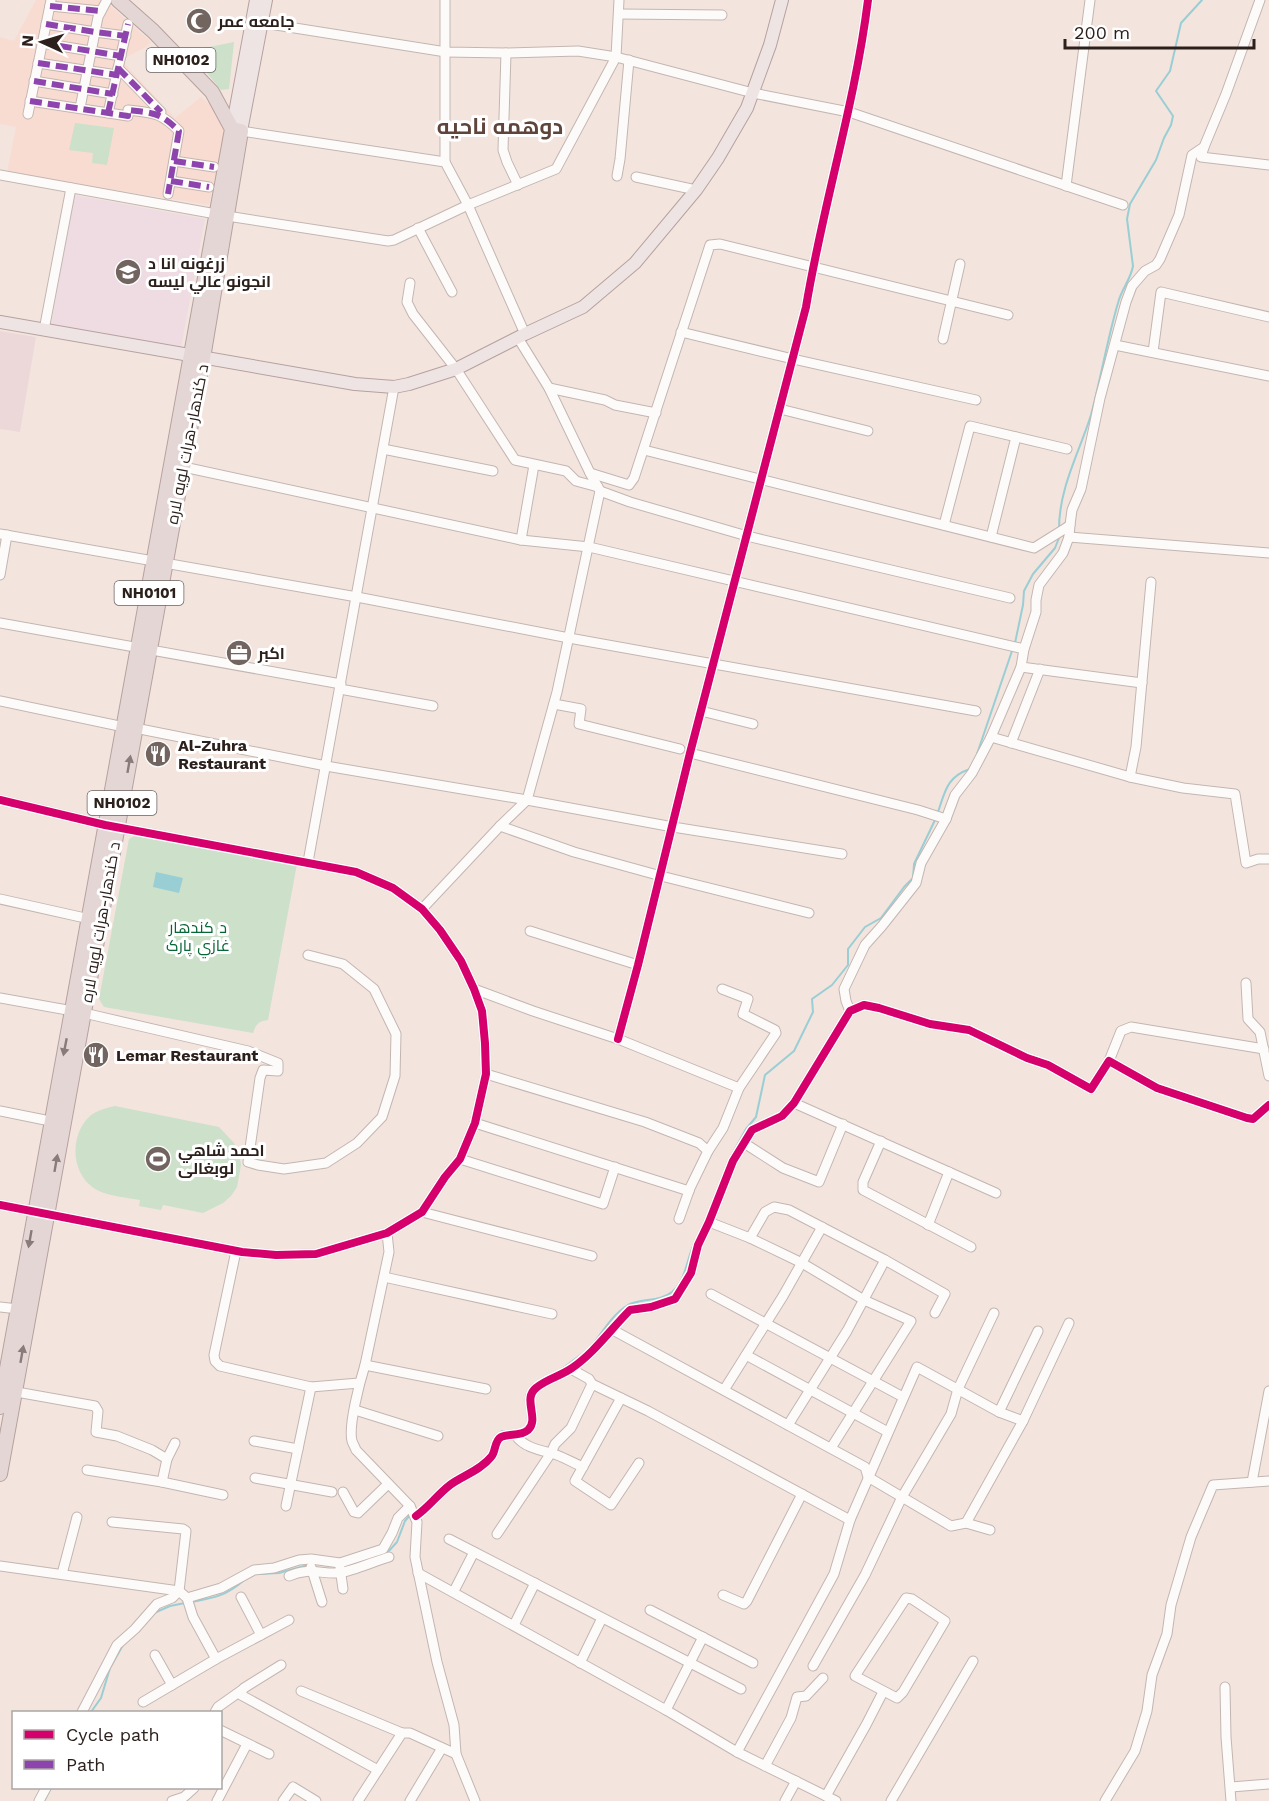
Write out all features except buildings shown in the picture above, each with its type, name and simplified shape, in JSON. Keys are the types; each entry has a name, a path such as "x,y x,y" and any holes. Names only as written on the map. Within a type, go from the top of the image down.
{"highway":[{"name":"NH0102","path":"118,0 153,31 212,92 237,130"},
{"name":"د کندهار-هرات لويه لاره","path":"0,1407 6,1390 41,1213 237,130"},
{"name":"د کندهار-هرات لويه لاره","path":"0,1474 6,1390 18,1310 41,1213"}],"main road":[{"path":"256,0 257,21"},
{"path":"237,130 257,21 266,0"},
{"path":"0,322 355,384 394,387 456,369 583,307 635,264 696,190 747,108 770,45 782,0"}],"street":[{"path":"80,108 98,17 107,0"},
{"path":"422,909 527,800 554,704 589,547 599,489 522,336 468,205 445,162 445,0"},
{"path":"0,175 222,215 388,241 394,240 468,205 556,170 616,57 618,0"},
{"path":"618,1039 806,307 813,266 849,112 868,0"},
{"path":"1066,186 1090,0"},
{"path":"1260,0 1201,157 1269,165"},
{"path":"28,114 50,3 101,11"},
{"path":"619,14 722,15"},
{"path":"257,21 446,52 578,51 616,57 753,93 849,112 1123,205"},
{"path":"46,24 126,36"},
{"path":"108,113 128,24"},
{"path":"42,43 121,56"},
{"path":"506,53 503,150 518,185"},
{"path":"617,176 629,60"},
{"path":"38,63 87,71 118,71 161,112"},
{"path":"34,81 112,94"},
{"path":"30,101 128,116 128,110 157,113 164,117 179,131 168,194"},
{"path":"237,130 445,162"},
{"path":"850,1011 844,989 865,945 916,883 921,863 940,817 972,773 991,737 1021,667 1024,649 1036,612 1040,585 1063,553 1071,510 1081,489 1100,398 1126,302 1132,286 1160,259 1179,215 1192,155 1204,147"},
{"path":"174,161 214,167"},
{"path":"636,177 696,190"},
{"path":"171,181 209,188"},
{"path":"44,330 71,188"},
{"path":"418,228 452,292"},
{"path":"590,473 628,485 634,478 710,245 720,244 1008,315"},
{"path":"943,339 960,264"},
{"path":"410,283 407,302 413,314 456,369 511,456 520,462 566,471 576,481 641,505 747,536 1010,598"},
{"path":"1153,352 1161,292 1269,317"},
{"path":"681,332 976,400"},
{"path":"1115,345 1269,376"},
{"path":"308,862 394,387"},
{"path":"549,388 656,413"},
{"path":"780,410 868,431"},
{"path":"944,525 970,426 1067,449"},
{"path":"991,537 1016,437"},
{"path":"383,449 493,471"},
{"path":"644,450 1034,548 1068,530 1269,553"},
{"path":"177,465 521,540 589,547 1024,649"},
{"path":"521,540 534,465"},
{"path":"0,575 3,535 357,597 713,665 976,711"},
{"path":"1130,777 1136,747 1151,582"},
{"path":"0,623 144,648 433,706"},
{"path":"1021,667 1142,683"},
{"path":"1011,743 1040,669"},
{"path":"0,701 326,766 842,854"},
{"path":"554,704 581,709 579,724 680,749"},
{"path":"701,711 753,724"},
{"path":"991,737 1130,777 1183,788 1235,794 1246,863 1258,859 1269,859"},
{"path":"690,753 940,817"},
{"path":"0,800 111,826 356,872 393,888 422,909 440,930 461,961 482,1011 486,1074 475,1123 460,1159 422,1212 387,1233 316,1254 276,1255 236,1251 0,1205"},
{"path":"500,826 574,852 809,913"},
{"path":"0,899 94,920"},
{"path":"530,931 638,965"},
{"path":"0,998 78,1012 248,1051 278,1063 278,1071 263,1070 260,1078 248,1161 285,1169 326,1163 357,1143 382,1117 395,1076 396,1034 374,989 343,964 308,956"},
{"path":"1246,983 1248,1019 1260,1032 1269,1076"},
{"path":"474,989 618,1039 739,1088"},
{"path":"679,1219 689,1191 708,1151 723,1128 739,1088 776,1033 775,1030 743,1014 748,999 722,989"},
{"path":"189,1602 254,1570 274,1568 299,1560 311,1559 340,1568 383,1549 398,1518 425,1510 449,1486 481,1466 492,1456 497,1442 502,1437 516,1436 528,1430 532,1422 530,1398 535,1388 572,1369 630,1310 651,1307 675,1299 692,1273 698,1245 733,1161 752,1130 782,1116 794,1102 850,1011 864,1005 930,1024 969,1030 1026,1058 1048,1065 1091,1089 1108,1061 1121,1031 1131,1027 1264,1049"},
{"path":"1108,1061 1158,1088 1247,1118 1253,1119 1269,1105"},
{"path":"486,1074 645,1122 699,1143 708,1151"},
{"path":"794,1102 996,1193"},
{"path":"0,1111 57,1123"},
{"path":"475,1123 689,1191"},
{"path":"744,1143 783,1168 819,1182 843,1124"},
{"path":"881,1141 863,1182 863,1190 971,1247"},
{"path":"460,1159 603,1204 615,1167"},
{"path":"928,1225 949,1172"},
{"path":"750,1238 765,1212 774,1207 789,1210 945,1293 935,1313"},
{"path":"422,1212 592,1256"},
{"path":"709,1222 750,1238 802,1263 864,1300 911,1322 831,1448"},
{"path":"724,1390 822,1227"},
{"path":"387,1233 389,1252 351,1428 352,1440 357,1450 413,1512 417,1522 415,1557 418,1573 437,1662 454,1725 456,1754 475,1801"},
{"path":"236,1251 214,1355 215,1361 220,1366 311,1387 360,1383"},
{"path":"788,1425 847,1331 885,1260"},
{"path":"384,1277 552,1314"},
{"path":"711,1294 903,1397"},
{"path":"0,1307 18,1310"},
{"path":"813,1666 865,1575 902,1497 951,1414 958,1389 994,1313"},
{"path":"966,1523 1023,1421 1069,1323"},
{"path":"611,1329 865,1467 868,1477 951,1526 966,1523 990,1530"},
{"path":"999,1412 1038,1331"},
{"path":"746,1355 888,1432"},
{"path":"365,1365 486,1389"},
{"path":"737,1752 834,1574 850,1520 917,1367 999,1412 1023,1421"},
{"path":"572,1369 589,1379 592,1384 850,1520"},
{"path":"497,1534 555,1444 571,1428 592,1384"},
{"path":"286,1506 311,1387"},
{"path":"6,1390 95,1406 98,1411 96,1432 117,1436 152,1450 167,1459"},
{"path":"1252,1482 1269,1391"},
{"path":"621,1398 575,1480 576,1483 611,1505 639,1463"},
{"path":"355,1410 438,1436"},
{"path":"516,1436 538,1450 584,1467"},
{"path":"254,1441 298,1449"},
{"path":"162,1482 167,1459 175,1443"},
{"path":"87,1470 223,1495"},
{"path":"255,1478 332,1492"},
{"path":"1105,1801 1135,1751 1147,1711 1152,1675 1167,1634 1171,1605 1191,1537 1213,1485 1269,1481"},
{"path":"343,1492 354,1512 358,1513 388,1484"},
{"path":"723,1595 744,1604 747,1601 802,1494"},
{"path":"62,1574 77,1517"},
{"path":"83,1711 117,1644 135,1629 157,1604 172,1598 179,1591 186,1531 112,1522"},
{"path":"449,1539 741,1689"},
{"path":"454,1591 474,1552"},
{"path":"289,1576 300,1571 340,1568 389,1557"},
{"path":"311,1559 322,1602"},
{"path":"0,1566 179,1591 189,1602 194,1617 216,1659"},
{"path":"340,1568 343,1589"},
{"path":"418,1573 454,1591 737,1752 836,1801"},
{"path":"514,1625 536,1583"},
{"path":"241,1598 261,1635"},
{"path":"906,1598 912,1599 945,1621 903,1692 897,1698 883,1692 855,1676 900,1606 906,1598"},
{"path":"650,1610 753,1663"},
{"path":"580,1663 602,1618"},
{"path":"143,1702 289,1620"},
{"path":"666,1710 703,1637"},
{"path":"155,1654 172,1685"},
{"path":"891,1801 973,1661"},
{"path":"216,1711 218,1707 242,1690 281,1665"},
{"path":"765,1766 791,1718 797,1697 806,1696 823,1678"},
{"path":"1225,1687 1226,1737 1232,1801"},
{"path":"242,1690 241,1695 378,1770"},
{"path":"301,1691 402,1733 410,1733 456,1754"},
{"path":"826,1796 883,1692"},
{"path":"222,1731 268,1754"},
{"path":"358,1801 402,1733"},
{"path":"217,1801 247,1744"},
{"path":"410,1801 442,1748"},
{"path":"785,1801 796,1781"},
{"path":"1230,1787 1269,1784"},
{"path":"283,1801 293,1787 315,1801"},
{"path":"172,1801 184,1797 193,1789"}],"shaded area":[{"path":"36,0 104,0 151,42 121,60 175,118 201,97 210,105 223,125 223,138 209,205 7,173 16,127 0,124 0,37 14,41"},
{"name":"زرغونه انا د انجونو عالي لیسه","path":"74,195 205,219 181,347 51,325"},
{"path":"0,331 36,337 20,432 0,429"}],"green space":[{"path":"234,42 229,89 221,90 189,51"},
{"path":"75,123 114,128 107,165 92,163 93,153 69,150"},
{"name":"د کندهار غازي پارک","path":"136,835 297,864 268,1020 258,1024 253,1033 104,1007 99,999 129,839"},
{"name":"احمد شاهي لوبغالی","path":"115,1106 219,1127 234,1143 239,1153 241,1165 237,1187 231,1196 223,1203 203,1213 163,1205 161,1210 139,1206 140,1200 108,1194 90,1185 78,1167 76,1145 78,1134 90,1116"}],"water":[{"path":"156,872 183,878 179,893 153,887"}],"waterway":[{"path":"1059,529 1062,499 1091,415 1119,298 1133,266 1127,219 1130,204 1156,160 1173,116 1156,91 1170,71 1181,23 1202,0"},
{"path":"1015,643 1024,591 1033,574 1055,548 1059,538"},
{"path":"977,754 1013,648"},
{"path":"937,815 951,781 970,769"},
{"path":"729,1160 746,1129 756,1117 765,1075 794,1051 813,1012 812,999 832,985 848,965 848,949 865,927 881,918 913,878 914,864 935,820"},
{"path":"594,1343 613,1317 623,1308 672,1292 681,1281 695,1242"},
{"path":"559,1371 586,1351"},
{"path":"526,1404 527,1394 533,1385"},
{"path":"496,1436 502,1431 509,1431"},
{"path":"468,1469 479,1463"},
{"path":"387,1553 397,1542 405,1521 410,1515"},
{"path":"355,1563 379,1556"},
{"path":"258,1574 279,1573 308,1565"},
{"path":"191,1602 219,1596 243,1581"},
{"path":"154,1613 185,1603"},
{"path":"92,1711 101,1698 110,1668 123,1645"},
{"path":"44,1801 50,1789"}],"marked path":[{"path":"50,6 101,11"},
{"path":"46,24 126,36"},
{"path":"108,113 128,24"},
{"path":"42,43 121,56"},
{"path":"38,63 117,75"},
{"path":"118,68 161,112"},
{"path":"34,81 113,94"},
{"path":"30,101 128,116 128,110 144,112 156,114 167,120 179,131 168,194"},
{"path":"174,161 214,167"},
{"path":"171,181 209,187"}],"cycle path":[{"path":"618,1039 806,307 855,77 868,0"},
{"path":"0,800 105,825 356,872 393,888 422,909 440,930 461,961 482,1011 486,1074 475,1123 460,1159 422,1212 387,1233 316,1254 276,1255 242,1252 0,1205"},
{"path":"416,1516 450,1485 487,1462 493,1455 497,1441 501,1437 528,1430 532,1420 530,1403 532,1393 536,1388 580,1362 630,1310 651,1307 675,1299 691,1273 698,1245 733,1161 752,1130 782,1116 794,1103 850,1011 864,1005 930,1024 969,1030 1027,1058 1048,1065 1091,1089 1109,1061 1157,1088 1247,1118 1253,1119 1269,1105"}],"place":[{"name":"جامعه عمر","path":"199,21"},
{"name":"زرغونه انا د انجونو عالي لیسه","path":"128,272"},
{"name":"اکبر","path":"239,653"},
{"name":"Al-Zuhra Restaurant","path":"158,754"},
{"name":"Lemar Restaurant","path":"96,1055"},
{"name":"احمد شاهي لوبغالی","path":"158,1159"}],"district":[{"name":"دوهمه ناحیه","path":"500,126"}]}
